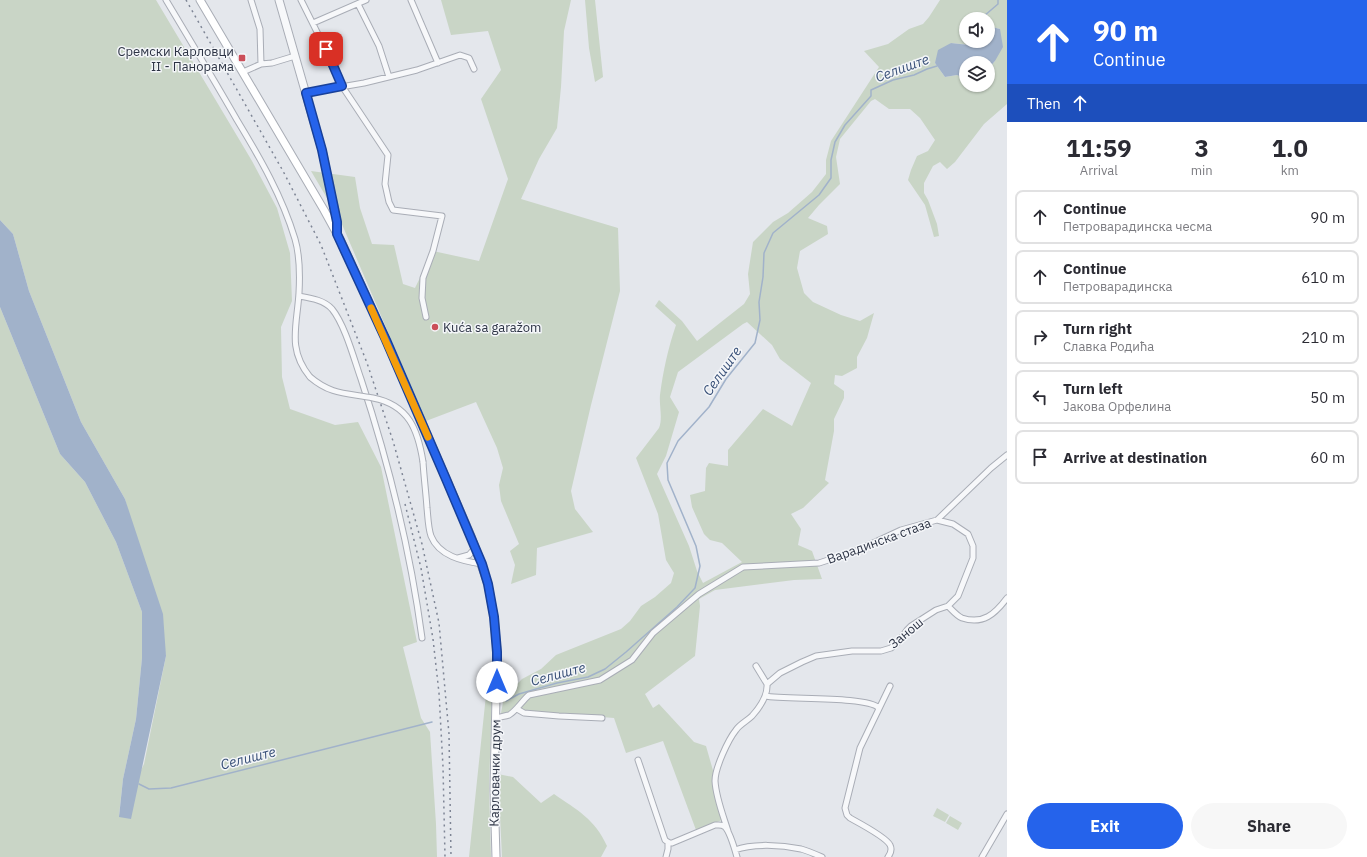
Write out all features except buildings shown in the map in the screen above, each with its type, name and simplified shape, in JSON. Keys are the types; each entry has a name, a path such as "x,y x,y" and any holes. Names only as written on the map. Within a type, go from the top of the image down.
{"main road":[{"name":"Карловачки друм","path":"200,0 337,234 386,340 482,564 488,584 494,617 497,656 494,789 496,857"}],"street":[{"path":"166,0 273,182 290,222 296,243 300,275 294,339 300,363 310,377 332,391 373,398 385,402 405,414 412,423 417,434 423,462 431,535 440,549 456,558 482,564"},
{"path":"251,0 260,29 261,64"},
{"path":"279,0 322,150 337,222 337,234"},
{"path":"301,0 332,62 342,86 388,155 385,184 388,202 393,210 442,216 433,251 422,282 422,298 426,317"},
{"path":"312,23 366,0"},
{"path":"411,0 438,63"},
{"path":"358,4 379,46 389,77"},
{"path":"306,93 389,77 417,70 460,55 469,58 474,69"},
{"path":"243,72 261,64 272,63 295,56"},
{"path":"299,296 322,301 332,308 351,350 394,489 422,638"},
{"path":"937,520 991,468 1007,455"},
{"name":"Варадинска стаза","path":"496,718 510,714 529,695 600,680 632,660 653,633 699,594 743,567 819,563 856,551 902,530 937,520"},
{"name":"Занош","path":"767,684 780,673 816,656 852,651 881,651 891,648 899,641 911,626 936,610 948,606 958,596 973,558 974,551 968,534 953,524 937,520"},
{"path":"456,558 469,555 475,548"},
{"path":"948,606 961,617 979,621 993,614 1007,598"},
{"path":"737,857 720,803 716,783 718,770 726,746 740,725 754,714 768,689 767,684 756,666"},
{"path":"888,857 891,850 888,842 850,818 845,808 860,748 890,686"},
{"path":"765,696 872,703 879,708"},
{"path":"517,708 524,713 602,718"},
{"path":"638,760 664,838 668,842 666,857"},
{"path":"982,857 1006,815"},
{"path":"668,842 675,842 715,825 721,825 728,831"},
{"path":"735,850 748,847 776,846 802,849 822,857"}],"green space":[{"path":"0,0 156,0 252,161 277,208 290,253 292,301 281,327 282,377 290,409 335,425 358,422 381,467 417,642 403,647 421,718 430,732 437,857 0,857 0,307 60,454 85,482 116,542 142,612 142,658 136,719 123,779 119,816 144,764 166,656 125,499 81,422 29,291 13,234 0,220"},
{"path":"441,0 571,0 564,31 557,128 539,159 521,199 618,228 620,291 571,491 575,509 593,532 537,548 536,575 511,584 515,565 510,551 519,544 501,501 499,485 503,468 497,448 476,402 426,421 341,222 311,171 355,177 360,208 372,244 394,245 403,284 415,288 433,251 479,261 508,179 481,99 501,70 488,31 451,35"},
{"path":"585,0 595,0 603,77 595,82 589,48"},
{"path":"940,0 1007,0 1007,104 984,124 955,162 947,169 940,162 933,166 924,183 924,193 937,224 939,236 934,237 925,205 908,180 917,156 928,151 935,140 920,118 910,109 889,109 875,99 871,101 840,139 836,157 840,184 808,218 827,226 828,234 800,251 797,268 804,293 813,302 841,315 860,321 874,313 867,338 857,357 857,368 842,376 835,375 834,384 844,391 844,398 834,419 834,431 825,480 829,483 803,508 791,514 801,529 798,545 812,551 822,579 794,580 715,590 699,599 700,606 695,656 645,694 653,708 659,704 694,742 706,746 714,774 722,820 696,830 663,741 626,753 614,718 539,712 501,713 504,697 522,679 541,669 556,655 621,629 630,621 641,606 655,597 671,583 674,573 666,560 658,514 636,458 659,428 661,420 660,395 668,351 676,325 655,306 659,300 682,321 697,341 744,304 750,294 748,274 753,242 773,222 788,213 812,192 826,174 826,160 831,141 879,67 864,51 888,44 909,29 923,24","holes":["959,12 995,12 995,28 1000,29 995,61 995,92 959,92 959,76 945,77 935,63 951,43 959,44","747,322 772,345 780,359 811,383 792,426 763,409 728,450 728,466 709,463 706,468 705,491 690,495 692,507 704,534 710,540 722,543 742,562 703,583 697,571 689,546 657,474 666,456 679,412 670,397 678,372 743,324"]},
{"path":"492,693 489,789 491,857 469,857 486,695"},
{"path":"498,774 513,777 541,803 554,794 578,810 597,829 607,846 601,857 502,857"},
{"path":"937,808 949,815 945,822 933,816"},
{"path":"950,816 962,823 958,830 946,823"}],"water":[{"path":"995,28 1000,29 1003,47 995,61 995,56 959,56 959,76 945,77 935,63 938,50 951,43 959,44 959,48 995,48"},
{"path":"0,220 13,234 29,291 81,422 125,499 163,614 166,656 131,819 119,817 123,779 136,719 142,658 142,612 116,542 85,482 60,454 0,307"}],"waterway":[{"name":"Селиште","path":"989,12 998,4 998,0"},
{"name":"Селиште","path":"506,701 519,694 557,683 588,677 605,669 677,607 695,588 700,566 696,546 668,480 667,463 678,441 709,407 726,379 755,343 760,320 759,302 763,277 764,253 773,233 819,195 831,178 831,160 835,142 845,125 871,96 871,90 893,80 914,75 937,66"},
{"name":"Селиште","path":"139,784 149,789 171,788 432,722"}],"railway":[{"path":"186,0 283,171 321,245 367,363 393,441 422,544 439,623 449,734 451,857"},
{"path":"405,504 421,568 433,639 439,693 443,767 445,857"}],"slow traffic":[{"path":"371,308 428,437"}],"place":[{"name":"Сремски Карловци II - Панорама","path":"242,58"},
{"name":"Kuća sa garažom","path":"435,327"}],"route":[{"path":"326,49 342,86 306,93 322,150 337,222 337,234 386,340 482,564 488,584 494,617 497,652 497,682"}]}
